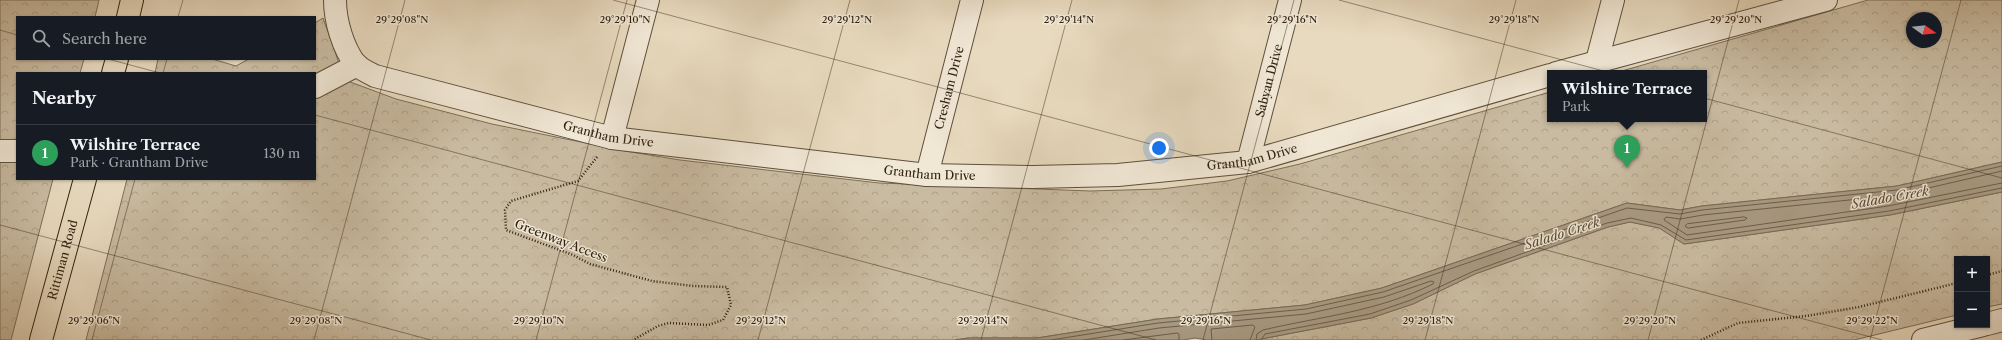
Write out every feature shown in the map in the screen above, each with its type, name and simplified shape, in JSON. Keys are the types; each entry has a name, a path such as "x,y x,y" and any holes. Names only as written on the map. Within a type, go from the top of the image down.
{"main road":[{"path":"128,16 132,0"},
{"path":"113,72 117,60"},
{"name":"Rittiman Road","path":"41,340 85,180"}],"street":[{"path":"316,86 357,65 347,48 339,28 335,0"},
{"path":"612,138 648,0"},
{"name":"Cresham Drive","path":"927,175 972,0"},
{"name":"Sabyan Drive","path":"1248,162 1290,0"},
{"path":"1597,61 1613,0"},
{"path":"1566,70 1692,38 1826,0"},
{"name":"Grantham Drive","path":"357,65 375,76 612,138 927,175 1033,177 1118,175 1248,162 1547,76"},
{"path":"0,150 16,151"},
{"path":"1990,323 2002,320"},
{"path":"1923,340 1971,328"}],"path":[{"name":"Greenway Access","path":"612,138 578,181 511,201 505,210 506,230 573,255 590,264 652,281 693,286 727,287 731,305 723,320 708,325 669,323 658,326 633,340"},
{"path":"1990,274 2002,271"},
{"path":"1701,340 1738,323 1806,316 1859,307 1954,284"}],"green space":[{"path":"0,0 99,0 95,16 16,16 16,60 84,60 80,72 16,72 16,180 53,180 11,340 0,340"},
{"path":"1868,0 2002,0 2002,162 1897,186 1702,206 1680,210 1627,203 1382,288 1305,305 1158,319 1037,338 968,338 955,340 86,340 127,180 316,180 316,72 155,72 158,60 215,60 236,66 247,60 316,60 316,22 323,18 345,80 396,99 492,124 625,151 680,160 879,183 1090,191 1161,189 1227,181 1300,164 1547,93 1547,122 1707,122 1707,70 1625,70"},
{"path":"2002,192 2002,304 1990,306 1990,256 1954,256 1954,316 1854,340 1256,340 1371,318 1413,304 1475,274 1608,227 1630,222 1660,228 1684,244 1890,215"}],"water":[{"name":"Salado Creek","path":"2002,162 2002,192 1890,215 1684,244 1659,228 1630,222 1608,227 1475,274 1413,304 1371,318 1256,340 1207,340 1195,338 1183,340 955,340 968,338 1037,338 1158,319 1305,305 1382,288 1627,203 1680,210 1702,206 1897,186"}],"place":[{"name":"Wilshire Terrace","path":"1627,168"}]}
